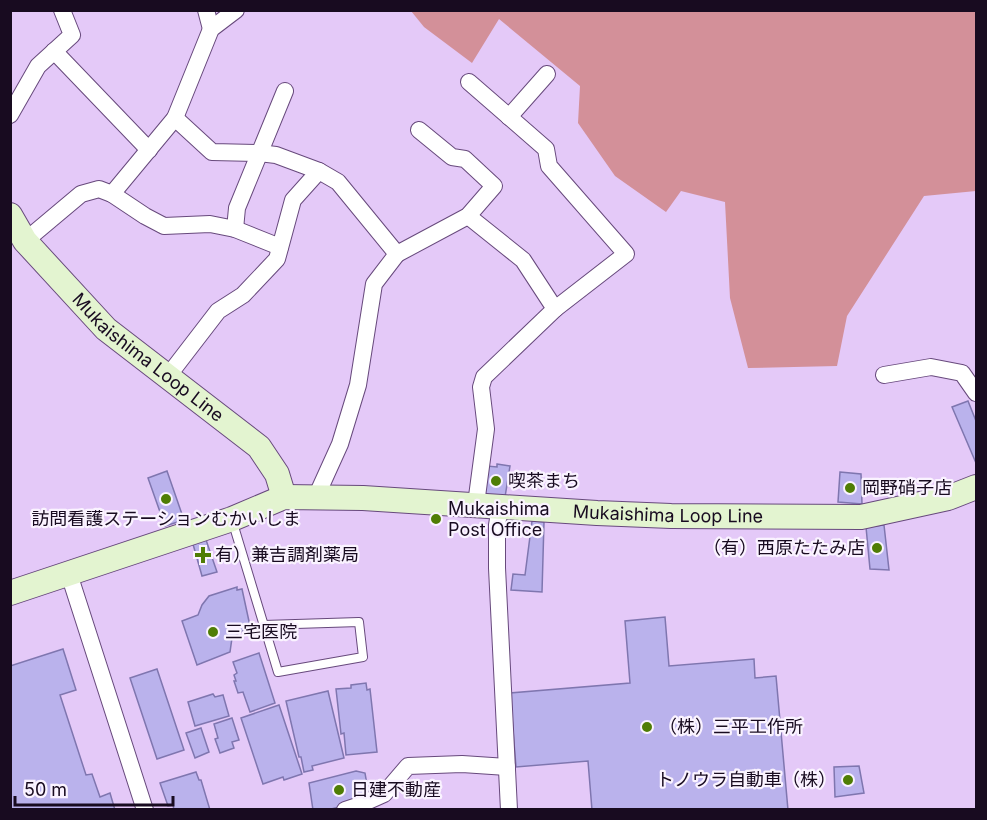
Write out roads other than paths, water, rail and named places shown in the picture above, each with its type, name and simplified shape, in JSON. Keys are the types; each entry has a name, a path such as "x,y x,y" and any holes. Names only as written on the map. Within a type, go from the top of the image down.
{"main road":[{"name":"Mukaishima Loop Line","path":"10,215 25,241 106,329 259,447 277,474 284,497"},
{"name":"Mukaishima Loop Line","path":"10,593 232,519 284,497 363,498 671,516 861,517 948,498 976,488"}],"street":[{"path":"10,115 38,66 72,35 62,10"},
{"path":"206,10 211,29"},
{"path":"112,194 175,118 211,29 236,10"},
{"path":"54,51 149,150"},
{"path":"509,117 547,74"},
{"path":"469,82 546,149 549,166 626,254 555,309 484,377 481,387 486,429 488,506 497,525 509,810"},
{"path":"235,229 237,208 285,91"},
{"path":"175,118 212,152 276,155 319,171 338,182 397,254"},
{"path":"316,497 340,444 358,386 374,284 397,254 468,216 494,186 465,159 452,157 419,130"},
{"path":"168,376 218,311 243,295 277,260 293,200 319,171"},
{"path":"25,241 81,194 99,189 112,194 164,226 210,224 235,229 280,248"},
{"path":"468,216 523,260 555,309"},
{"path":"884,375 931,367 962,373 976,393"},
{"path":"69,574 145,810"},
{"path":"345,810 384,794 408,766 462,764 507,767"}],"lane":[{"path":"232,519 278,672 363,657 359,622 264,625"}],"place":[{"name":"喫茶まち","path":"496,481"},
{"name":"岡野硝子店","path":"850,488"},
{"name":"訪問看護ステーションむかいしま","path":"166,499"},
{"name":"Mukaishima Post Office","path":"436,519"},
{"name":"（有）西原たたみ店","path":"877,548"},
{"name":"有）兼吉調剤薬局","path":"203,555"},
{"name":"三宅医院","path":"213,632"},
{"name":"（株）三平工作所","path":"647,727"},
{"name":"トノウラ自動車（株）","path":"848,780"},
{"name":"日建不動産","path":"339,790"}]}
